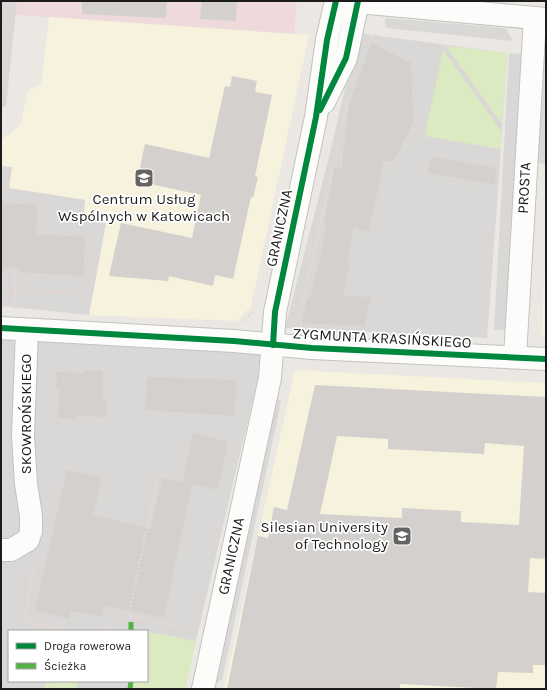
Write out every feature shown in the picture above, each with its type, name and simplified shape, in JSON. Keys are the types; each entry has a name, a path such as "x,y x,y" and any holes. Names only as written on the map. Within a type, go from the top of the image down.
{"street":[{"name":"GRANICZNA","path":"203,689 270,378 275,312 316,117 327,40 336,1"},
{"name":"GRANICZNA","path":"316,117 346,58 354,1"},
{"path":"354,1 540,19"},
{"name":"PROSTA","path":"515,358 540,19"},
{"name":"ZYGMUNTA KRASIŃSKIEGO","path":"1,328 234,341 312,348 546,359"},
{"name":"SKOWROŃSKIEGO","path":"1,550 11,550 28,540 31,531 23,435 27,330"}],"path":[{"path":"1,59 7,1"},
{"path":"367,37 377,34"},
{"path":"312,348 313,328 302,328 299,318 348,101"},
{"path":"14,311 16,268"},
{"path":"15,290 78,293"},
{"path":"158,476 129,614 132,616 202,632"},
{"path":"35,560 24,621 65,630"},
{"path":"105,630 122,617"},
{"path":"48,682 56,689"}],"shaded area":[{"path":"1,1 17,1 6,106 1,108"},
{"path":"17,1 297,1 294,35 16,15"},
{"name":"Centrum Usług Wspólnych w Katowicach","path":"49,17 309,35 251,306 237,321 89,315 106,223 83,218 85,200 8,188 12,168 1,166 1,139 10,134 21,123 28,90 41,85"},
{"path":"385,18 506,28 513,41 386,28"},
{"path":"546,27 546,164 538,163"},
{"path":"358,33 507,53 498,192 328,161"},
{"path":"509,53 521,54 506,330 494,330"},
{"path":"328,161 498,192 487,338 285,328"},
{"path":"1,166 12,167 9,188 85,200 83,218 106,223 89,315 1,306"},
{"path":"546,224 546,336 542,335"},
{"path":"1,336 264,352 196,641 183,689 1,689"},
{"name":"Silesian University of Technology","path":"295,370 546,383 546,689 224,689"},
{"path":"276,395 281,402 222,680 213,684"}],"green space":[{"path":"446,46 507,53 502,124"},
{"path":"443,50 502,132 501,149 425,136"},
{"path":"148,632 196,641 185,689 133,689 134,682 148,682"},
{"path":"46,682 77,682 77,689 44,689"}],"building":[{"path":"82,1 167,1 166,18 82,14"},
{"path":"202,1 237,2 236,21 200,19"},
{"path":"371,43 411,63 413,123 394,161 384,161 369,231 354,228 347,262 350,263 343,296 371,297 364,326 302,323 307,298 310,299 320,256 327,222 324,222 335,167 342,168 348,109"},
{"path":"232,76 257,81 255,92 272,95 255,176 258,177 253,198 251,197 233,279 215,275 213,286 169,276 168,281 109,276 121,223 192,238 201,195 137,181 145,144 209,158 225,86 230,87"},
{"path":"431,157 496,168 495,184 428,173"},
{"path":"1,203 37,205 36,234 85,237 83,276 19,272 20,268 1,267"},
{"path":"85,370 103,371 102,399 106,399 106,417 76,416 76,419 58,418 59,390 56,390 57,372 85,373"},
{"path":"147,377 236,380 235,416 145,410"},
{"name":"Silesian University of Technology","path":"315,385 546,397 546,559 530,558 528,592 546,593 546,665 533,665 533,673 498,672 496,689 400,684 400,689 227,689 258,536 268,538 274,507 287,510","holes":["337,436 388,439 388,449 484,454 485,443 524,446 519,525 461,522 461,511 402,508 402,518 320,514"]},
{"path":"193,432 228,442 218,490 183,482"},
{"path":"67,470 102,478 93,515 151,529 162,478 192,484 164,618 105,605 102,617 71,611 69,619 35,610"}],"marked path":[{"path":"131,622 131,630"},
{"path":"130,689 131,682"}],"cycle path":[{"path":"273,345 275,312 316,117 327,40 336,1"},
{"path":"320,110 346,58 358,1"},
{"path":"1,328 234,341 312,348 546,359"}],"place":[{"name":"Centrum Usług Wspólnych w Katowicach","path":"144,178"},
{"name":"Silesian University of Technology","path":"402,536"}]}
